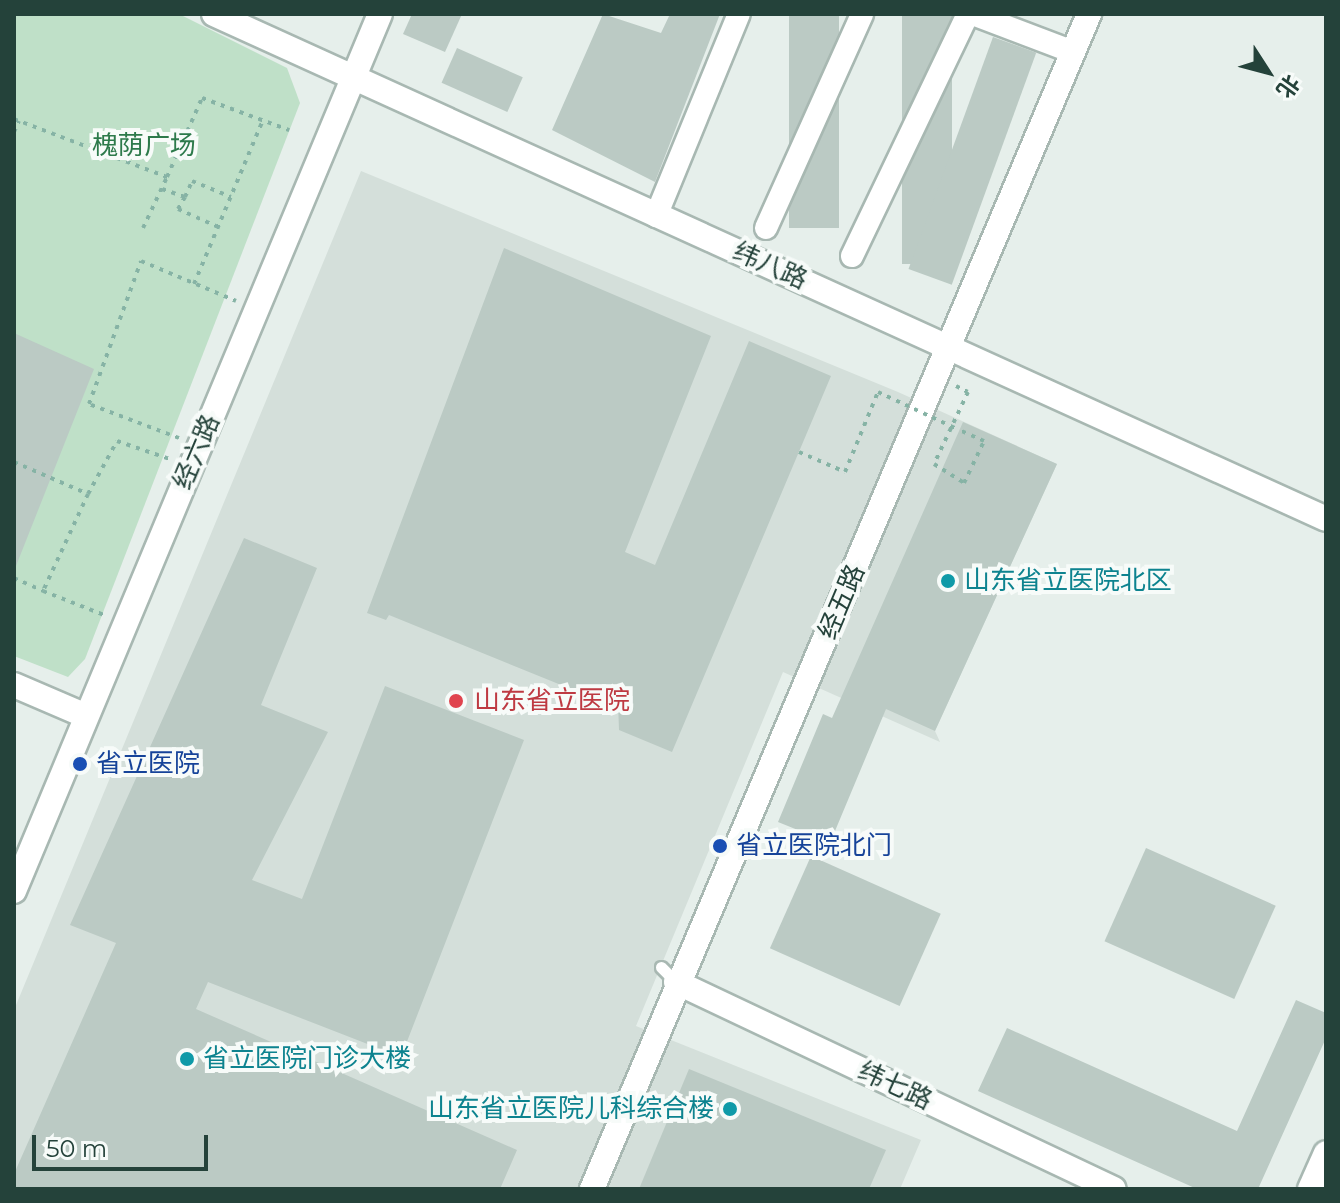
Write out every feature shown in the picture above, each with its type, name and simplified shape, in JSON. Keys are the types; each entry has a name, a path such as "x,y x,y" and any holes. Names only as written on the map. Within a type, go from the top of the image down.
{"street":[{"name":"纬八路","path":"214,14 352,80 951,347 1326,519"},
{"name":"经六路","path":"14,891 380,14"},
{"path":"656,216 739,14"},
{"path":"766,228 862,14"},
{"path":"852,256 971,14 1073,52"},
{"name":"经五路","path":"592,1189 669,974 951,347 1089,14"},
{"path":"14,685 86,716"},
{"name":"纬七路","path":"669,974 1114,1189"},
{"path":"1310,1189 1326,1153"}],"path":[{"path":"143,228 202,98 289,130"},
{"path":"14,132 16,120 167,177"},
{"path":"194,284 263,120"},
{"path":"218,227 178,209 192,181 231,197"},
{"path":"162,189 185,197"},
{"path":"195,457 89,404 141,261 256,310"},
{"path":"799,452 845,472 878,392 984,441 964,483 940,473"},
{"path":"43,591 88,494 117,441 195,457"},
{"path":"14,462 88,494"},
{"path":"14,578 125,623"}],"shaded area":[{"name":"山东省立医院","path":"361,171 898,392 1057,464 935,731 940,742 783,672 636,1026 921,1140 900,1189 14,1189 14,1010"}],"green space":[{"name":"槐荫广场","path":"14,14 179,14 287,68 300,103 85,659 68,677 14,656"}],"building":[{"path":"412,14 462,14 445,52 403,34"},
{"path":"603,14 661,33 670,14 720,14 655,182 552,130"},
{"path":"789,14 839,14 839,228 789,228"},
{"path":"902,14 952,14 952,264 902,264"},
{"path":"993,37 1036,53 952,285 909,269"},
{"path":"457,48 523,77 507,112 442,83"},
{"path":"504,248 711,336 625,552 655,565 749,341 831,376 672,752 619,730 618,702 571,689 389,615 386,620 367,613"},
{"path":"14,333 94,369 16,566 14,566"},
{"name":"山东省立医院北区","path":"963,422 1057,464 935,731 886,709 830,843 778,822 823,714 832,718"},
{"path":"244,538 317,568 261,705 328,732 252,880 302,899 385,686 524,740 401,1057 208,982 196,1009 517,1150 500,1189 14,1189 14,1174 116,943 70,925"},
{"path":"1146,848 1276,906 1234,999 1105,941"},
{"path":"811,856 941,914 900,1006 770,948"},
{"path":"1296,1000 1326,1013 1326,1038 1258,1189 1197,1189 978,1091 1007,1028 1237,1131"},
{"name":"山东省立医院儿科综合楼","path":"689,1069 886,1150 869,1189 639,1189"}],"place":[{"name":"山东省立医院北区","path":"948,581"},
{"name":"山东省立医院","path":"456,701"},
{"name":"省立医院","path":"80,764"},
{"name":"省立医院北门","path":"720,846"},
{"name":"省立医院门诊大楼","path":"187,1059"},
{"name":"山东省立医院儿科综合楼","path":"730,1109"}]}
